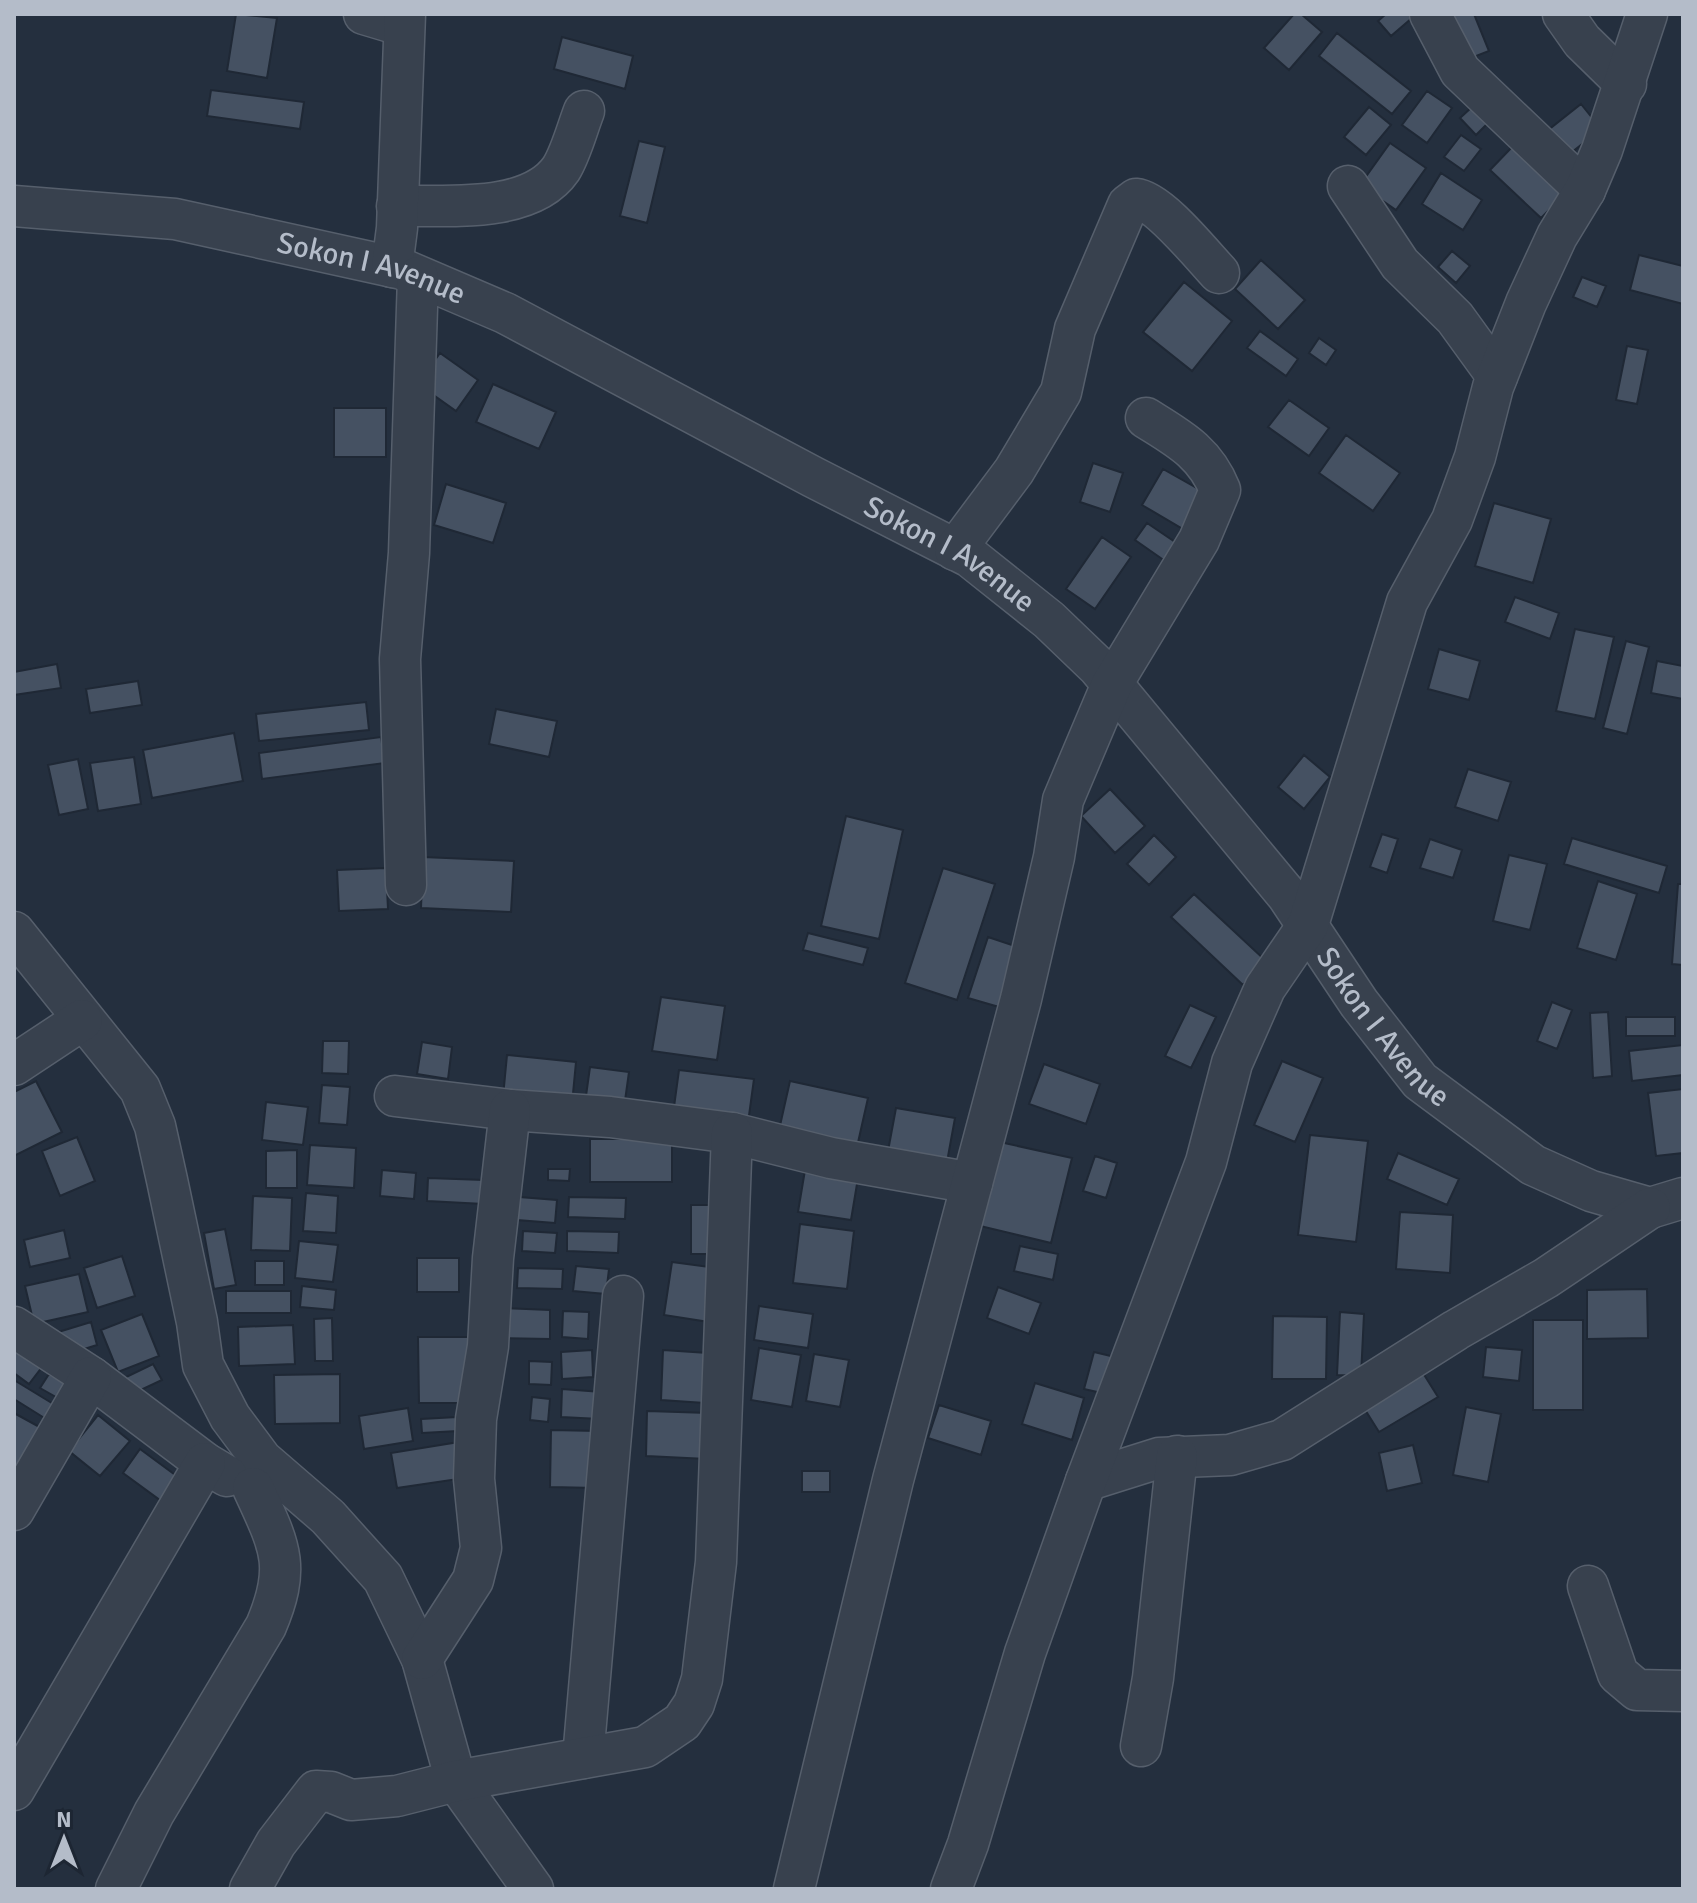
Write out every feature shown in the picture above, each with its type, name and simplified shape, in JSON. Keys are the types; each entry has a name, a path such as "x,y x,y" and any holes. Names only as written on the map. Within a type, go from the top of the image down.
{"street":[{"path":"364,14 404,20 397,206 405,272 409,553 400,659 406,885"},
{"path":"1430,14 1460,71 1585,190"},
{"path":"1563,14 1582,41 1626,84"},
{"path":"951,1889 968,1844 1025,1653 1206,1162 1232,1063 1265,988 1308,925 1407,602 1452,520 1475,457 1497,376 1557,236 1585,190 1626,84 1647,14"},
{"path":"397,206 507,202 536,192 561,169 584,111"},
{"path":"1348,186 1400,264 1455,318 1497,376"},
{"path":"955,550 1014,471 1061,392 1075,329 1128,205 1136,199 1146,202 1164,216 1219,273"},
{"name":"Sokon I Avenue","path":"14,206 175,219 405,272 505,313 970,557 1049,620 1098,667 1287,895 1359,1003 1420,1081 1533,1165 1591,1191 1666,1203"},
{"path":"794,1889 893,1480 1039,925 1063,800 1112,684 1199,540 1220,490 1213,471 1200,455 1146,418"},
{"path":"14,932 140,1089 155,1126 197,1322 203,1365 230,1417 262,1460 328,1517 383,1578 422,1659 456,1781 529,1888"},
{"path":"14,1065 82,1020"},
{"path":"395,1096 510,1110 610,1117 732,1133 831,1158 972,1183"},
{"path":"422,1659 473,1580 481,1548 474,1479 476,1419 488,1346 493,1258 510,1110"},
{"path":"250,1889 276,1843 316,1791 331,1792 351,1800 397,1796 456,1781 645,1747 666,1735 688,1713 702,1679 716,1562 732,1133"},
{"path":"1086,1481 1159,1458 1230,1455 1282,1440 1666,1203"},
{"path":"583,1758 623,1296"},
{"path":"14,1327 91,1377 205,1463 236,1482 328,1517"},
{"path":"14,1510 91,1377"},
{"path":"1141,1746 1153,1678 1177,1456"},
{"path":"14,1790 205,1463"},
{"path":"116,1889 154,1813 266,1626 276,1603 282,1578 277,1540 253,1488"},
{"path":"1588,1586 1618,1674 1637,1690 1683,1691"}],"building":[{"path":"236,14 277,18 267,78 227,71"},
{"path":"1294,14 1301,14 1322,32 1289,70 1264,48"},
{"path":"1386,14 1408,14 1412,18 1391,36 1378,21"},
{"path":"1448,14 1474,14 1489,51 1466,60"},
{"path":"1337,33 1411,91 1392,114 1319,56"},
{"path":"562,37 633,56 625,89 554,69"},
{"path":"211,90 304,102 300,129 207,116"},
{"path":"1427,91 1452,108 1427,143 1402,125"},
{"path":"1581,104 1601,129 1562,160 1542,135"},
{"path":"1369,107 1391,125 1366,155 1344,137"},
{"path":"1472,107 1488,123 1476,135 1460,118"},
{"path":"1461,135 1481,149 1464,171 1444,157"},
{"path":"639,141 665,147 647,223 620,216"},
{"path":"1390,143 1426,168 1396,210 1360,185"},
{"path":"1514,145 1566,193 1541,218 1490,170"},
{"path":"1441,173 1482,200 1463,230 1422,204"},
{"path":"1452,251 1470,266 1456,283 1438,267"},
{"path":"1639,255 1683,266 1683,304 1630,290"},
{"path":"1261,260 1305,300 1278,329 1235,289"},
{"path":"1582,277 1606,286 1597,307 1573,297"},
{"path":"1184,282 1232,321 1192,371 1143,332"},
{"path":"1260,331 1298,359 1286,376 1247,348"},
{"path":"1319,338 1336,350 1326,365 1309,353"},
{"path":"1627,346 1648,350 1637,404 1616,400"},
{"path":"440,353 478,380 456,411 418,384"},
{"path":"493,384 556,412 539,449 476,422"},
{"path":"1289,400 1329,428 1309,456 1268,427"},
{"path":"334,408 386,408 386,457 334,457"},
{"path":"1346,435 1400,473 1373,511 1319,473"},
{"path":"1093,463 1123,473 1110,512 1080,502"},
{"path":"1163,469 1209,495 1188,532 1142,505"},
{"path":"446,484 506,503 493,543 434,525"},
{"path":"1494,503 1551,519 1533,583 1475,566"},
{"path":"1147,523 1178,544 1165,561 1135,540"},
{"path":"1102,537 1131,557 1095,609 1066,589"},
{"path":"1515,597 1559,613 1550,639 1505,622"},
{"path":"1575,629 1614,637 1595,719 1556,711"},
{"path":"1626,641 1649,647 1627,734 1603,728"},
{"path":"1439,649 1480,661 1469,700 1428,689"},
{"path":"1657,661 1683,666 1683,699 1651,693"},
{"path":"57,664 61,688 14,695 14,672"},
{"path":"138,681 142,705 90,713 86,689"},
{"path":"366,702 369,730 259,741 256,714"},
{"path":"496,709 557,721 549,757 489,744"},
{"path":"234,733 243,781 152,798 143,750"},
{"path":"381,737 385,763 262,779 259,753"},
{"path":"1304,755 1330,777 1304,809 1278,787"},
{"path":"134,757 141,804 98,811 90,763"},
{"path":"78,759 88,809 59,815 48,765"},
{"path":"1468,769 1511,782 1498,821 1455,807"},
{"path":"1110,789 1145,826 1115,853 1081,816"},
{"path":"846,816 903,830 879,939 821,926"},
{"path":"1382,834 1398,839 1387,873 1370,867"},
{"path":"1154,835 1176,857 1149,885 1127,864"},
{"path":"1572,838 1667,866 1659,893 1564,864"},
{"path":"1430,839 1462,850 1453,878 1420,868"},
{"path":"1509,855 1547,864 1530,930 1493,921"},
{"path":"423,857 514,861 511,912 421,908"},
{"path":"386,868 388,909 339,911 337,870"},
{"path":"943,868 995,884 957,1000 905,983"},
{"path":"1598,881 1637,894 1616,960 1577,948"},
{"path":"1678,884 1683,884 1683,965 1672,964"},
{"path":"1194,894 1266,961 1243,985 1171,917"},
{"path":"808,933 868,948 863,965 803,950"},
{"path":"988,937 1018,947 999,1007 968,998"},
{"path":"661,997 725,1006 717,1060 652,1051"},
{"path":"1552,1002 1572,1010 1557,1049 1537,1041"},
{"path":"1190,1005 1216,1017 1191,1068 1165,1056"},
{"path":"1608,1012 1612,1076 1593,1078 1590,1013"},
{"path":"1626,1017 1675,1017 1675,1036 1626,1036"},
{"path":"323,1041 349,1041 348,1074 322,1073"},
{"path":"422,1042 452,1047 448,1079 417,1074"},
{"path":"1683,1045 1683,1075 1632,1081 1629,1051"},
{"path":"507,1055 576,1062 572,1104 503,1097"},
{"path":"1282,1061 1323,1078 1295,1142 1254,1125"},
{"path":"1044,1064 1100,1084 1086,1124 1029,1104"},
{"path":"590,1067 629,1072 624,1108 585,1103"},
{"path":"679,1070 754,1079 748,1123 673,1114"},
{"path":"36,1081 62,1132 14,1156 14,1092"},
{"path":"790,1081 868,1098 857,1147 779,1130"},
{"path":"322,1085 350,1087 347,1125 319,1123"},
{"path":"1683,1089 1683,1153 1656,1156 1648,1093"},
{"path":"266,1102 308,1107 303,1145 262,1140"},
{"path":"896,1108 955,1118 947,1162 888,1151"},
{"path":"1310,1135 1368,1141 1356,1242 1298,1235"},
{"path":"77,1137 95,1181 60,1196 42,1151"},
{"path":"590,1139 672,1139 672,1182 590,1182"},
{"path":"995,1141 1072,1158 1051,1243 976,1225"},
{"path":"310,1145 356,1148 354,1188 307,1185"},
{"path":"297,1150 297,1188 266,1188 266,1151"},
{"path":"1398,1153 1459,1179 1447,1205 1387,1179"},
{"path":"1095,1156 1117,1163 1106,1198 1083,1191"},
{"path":"548,1169 570,1169 569,1181 548,1180"},
{"path":"382,1170 416,1173 414,1199 380,1196"},
{"path":"805,1170 858,1178 851,1220 798,1212"},
{"path":"428,1178 484,1180 484,1204 427,1201"},
{"path":"306,1193 338,1196 336,1233 303,1231"},
{"path":"253,1196 292,1198 290,1251 251,1250"},
{"path":"519,1197 557,1200 555,1223 517,1220"},
{"path":"569,1197 626,1198 625,1219 568,1217"},
{"path":"691,1205 716,1205 716,1254 691,1254"},
{"path":"1400,1212 1453,1215 1450,1273 1396,1269"},
{"path":"800,1224 854,1231 847,1289 793,1283"},
{"path":"225,1229 236,1285 214,1289 204,1233"},
{"path":"64,1230 70,1258 30,1267 24,1240"},
{"path":"523,1231 557,1233 555,1253 522,1251"},
{"path":"567,1231 619,1232 618,1253 567,1251"},
{"path":"299,1241 338,1245 333,1282 295,1278"},
{"path":"1020,1246 1058,1254 1053,1280 1014,1271"},
{"path":"122,1256 135,1296 97,1308 84,1268"},
{"path":"417,1258 459,1258 459,1292 417,1292"},
{"path":"255,1261 284,1261 284,1285 255,1285"},
{"path":"672,1262 717,1268 709,1322 664,1315"},
{"path":"576,1266 609,1269 606,1294 573,1291"},
{"path":"518,1268 563,1269 562,1289 517,1288"},
{"path":"79,1274 88,1312 34,1324 25,1286"},
{"path":"302,1286 336,1290 334,1310 300,1307"},
{"path":"998,1287 1041,1303 1029,1334 987,1318"},
{"path":"1647,1289 1648,1338 1587,1339 1587,1290"},
{"path":"226,1291 291,1291 291,1313 226,1313"},
{"path":"759,1306 813,1314 808,1348 754,1340"},
{"path":"502,1308 550,1310 550,1339 501,1338"},
{"path":"563,1311 589,1312 588,1339 562,1337"},
{"path":"1340,1312 1364,1314 1361,1376 1337,1375"},
{"path":"142,1314 159,1356 118,1372 101,1330"},
{"path":"1273,1316 1327,1317 1326,1379 1272,1379"},
{"path":"332,1318 333,1361 315,1361 314,1319"},
{"path":"1533,1320 1583,1320 1583,1410 1533,1410"},
{"path":"91,1322 97,1345 62,1356 55,1333"},
{"path":"293,1325 295,1364 239,1366 238,1327"},
{"path":"418,1337 473,1337 474,1403 419,1403"},
{"path":"1486,1347 1522,1350 1519,1381 1483,1377"},
{"path":"759,1348 801,1355 792,1407 751,1400"},
{"path":"14,1349 42,1367 29,1384 14,1373"},
{"path":"592,1350 593,1377 562,1379 561,1352"},
{"path":"663,1350 708,1353 705,1403 661,1400"},
{"path":"1094,1352 1115,1357 1106,1394 1084,1389"},
{"path":"814,1354 849,1360 840,1407 806,1401"},
{"path":"529,1361 552,1362 551,1385 529,1384"},
{"path":"153,1364 162,1380 128,1396 120,1380"},
{"path":"1423,1373 1438,1397 1379,1432 1364,1408"},
{"path":"49,1374 71,1387 63,1401 40,1388"},
{"path":"340,1374 340,1423 275,1424 274,1375"},
{"path":"14,1380 55,1405 46,1419 14,1399"},
{"path":"1035,1383 1084,1398 1072,1440 1022,1424"},
{"path":"562,1389 602,1392 600,1419 561,1417"},
{"path":"532,1397 550,1399 548,1422 530,1420"},
{"path":"939,1405 991,1421 981,1455 928,1438"},
{"path":"1466,1407 1501,1414 1488,1482 1453,1475"},
{"path":"408,1408 413,1441 364,1449 359,1416"},
{"path":"647,1411 709,1413 707,1459 646,1456"},
{"path":"14,1413 45,1430 23,1472 14,1467"},
{"path":"98,1415 130,1441 100,1476 69,1451"},
{"path":"457,1417 458,1431 422,1433 421,1419"},
{"path":"551,1430 598,1431 596,1488 550,1487"},
{"path":"459,1442 465,1478 397,1488 391,1453"},
{"path":"1413,1445 1422,1483 1387,1491 1379,1453"},
{"path":"140,1449 182,1480 164,1503 123,1473"},
{"path":"802,1471 830,1471 830,1492 802,1492"}]}
